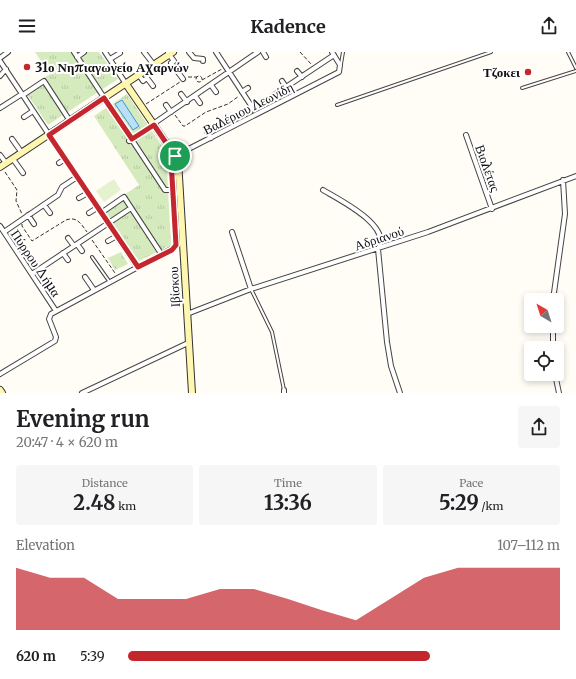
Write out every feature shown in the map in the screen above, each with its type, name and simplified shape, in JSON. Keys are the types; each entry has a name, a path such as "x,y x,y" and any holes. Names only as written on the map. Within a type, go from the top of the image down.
{"street":[{"path":"0,58 8,52"},
{"path":"74,52 130,140 165,190 173,190"},
{"path":"77,57 84,52"},
{"path":"0,374 53,343 56,337 49,319 51,314 110,281 172,250 177,243 171,160 175,156 166,137 153,125 105,52"},
{"path":"144,52 154,65"},
{"path":"189,52 194,58 203,59 202,61"},
{"path":"217,52 256,114"},
{"path":"130,140 230,73 258,52"},
{"path":"262,52 266,57"},
{"path":"110,59 120,53"},
{"path":"0,155 2,166 170,53 174,61 171,63 183,79"},
{"path":"253,109 302,77 333,54 341,66"},
{"path":"0,61 97,208 138,267"},
{"name":"Βαλέριου Λεωνίδη","path":"175,156 339,72 341,66"},
{"path":"0,76 6,70"},
{"path":"297,71 302,77"},
{"path":"139,75 143,81 147,78 153,86"},
{"path":"0,108 44,81 70,120"},
{"path":"282,81 286,88"},
{"path":"211,86 216,92"},
{"path":"242,93 248,88"},
{"path":"181,94 187,102"},
{"path":"195,96 200,103"},
{"path":"166,105 172,112"},
{"path":"24,117 33,111"},
{"path":"207,132 211,138"},
{"name":"Βιολέτας","path":"466,135 492,208"},
{"path":"12,139 22,153"},
{"name":"Ιβίσκου","path":"175,156 178,160 186,314 192,393"},
{"path":"13,159 23,174"},
{"path":"59,163 65,159"},
{"name":"Αδριανού","path":"186,314 251,289 378,249 576,176"},
{"path":"4,232 58,195 62,187 77,177"},
{"path":"554,293 565,214 563,180"},
{"path":"323,190 372,223 381,237 381,245 378,249 387,342 391,366 400,393"},
{"path":"79,198 88,193"},
{"path":"101,213 124,197 162,255"},
{"path":"43,199 50,213"},
{"path":"89,213 97,208"},
{"path":"32,274 50,259 63,253 131,208"},
{"path":"27,216 34,224"},
{"name":"Πύρρου Δήμα","path":"0,226 56,311"},
{"path":"232,232 251,289"},
{"path":"108,241 117,236"},
{"path":"68,238 82,251"},
{"path":"63,253 68,260"},
{"path":"85,277 94,290"},
{"path":"42,290 48,286"},
{"path":"82,393 188,343"},
{"path":"557,381 559,393"}],"lane":[{"path":"341,66 343,52"},
{"path":"337,105 491,52"},
{"path":"568,52 576,68"},
{"path":"522,88 576,71"},
{"path":"92,256 110,281"},
{"path":"251,289 272,332 284,391"}],"path":[{"path":"300,52 315,68"},
{"path":"197,77 198,82 226,68"},
{"path":"142,107 183,79 200,76 202,80"},
{"path":"172,112 183,126 185,126 206,112 232,102 242,93"},
{"path":"2,166 17,190 16,202 27,216"}],"green space":[{"path":"35,52 99,52 118,79 48,125 25,91 50,74"},
{"path":"127,94 166,152 171,245 139,261 103,209 139,185 94,116"},
{"path":"114,179 121,190 104,202 96,191"},
{"path":"121,252 128,264 115,270 108,258"}],"water":[{"path":"122,100 139,126 133,130 115,104"}],"place":[{"name":"31ο Νηπιαγωγείο Αχαρνών","path":"27,67"},
{"name":"Τζοκει","path":"528,72"}],"route":[{"path":"104,98 132,139 154,125 175,156 171,158 171,160 177,243 172,250 138,267 49,135 104,98"}]}
